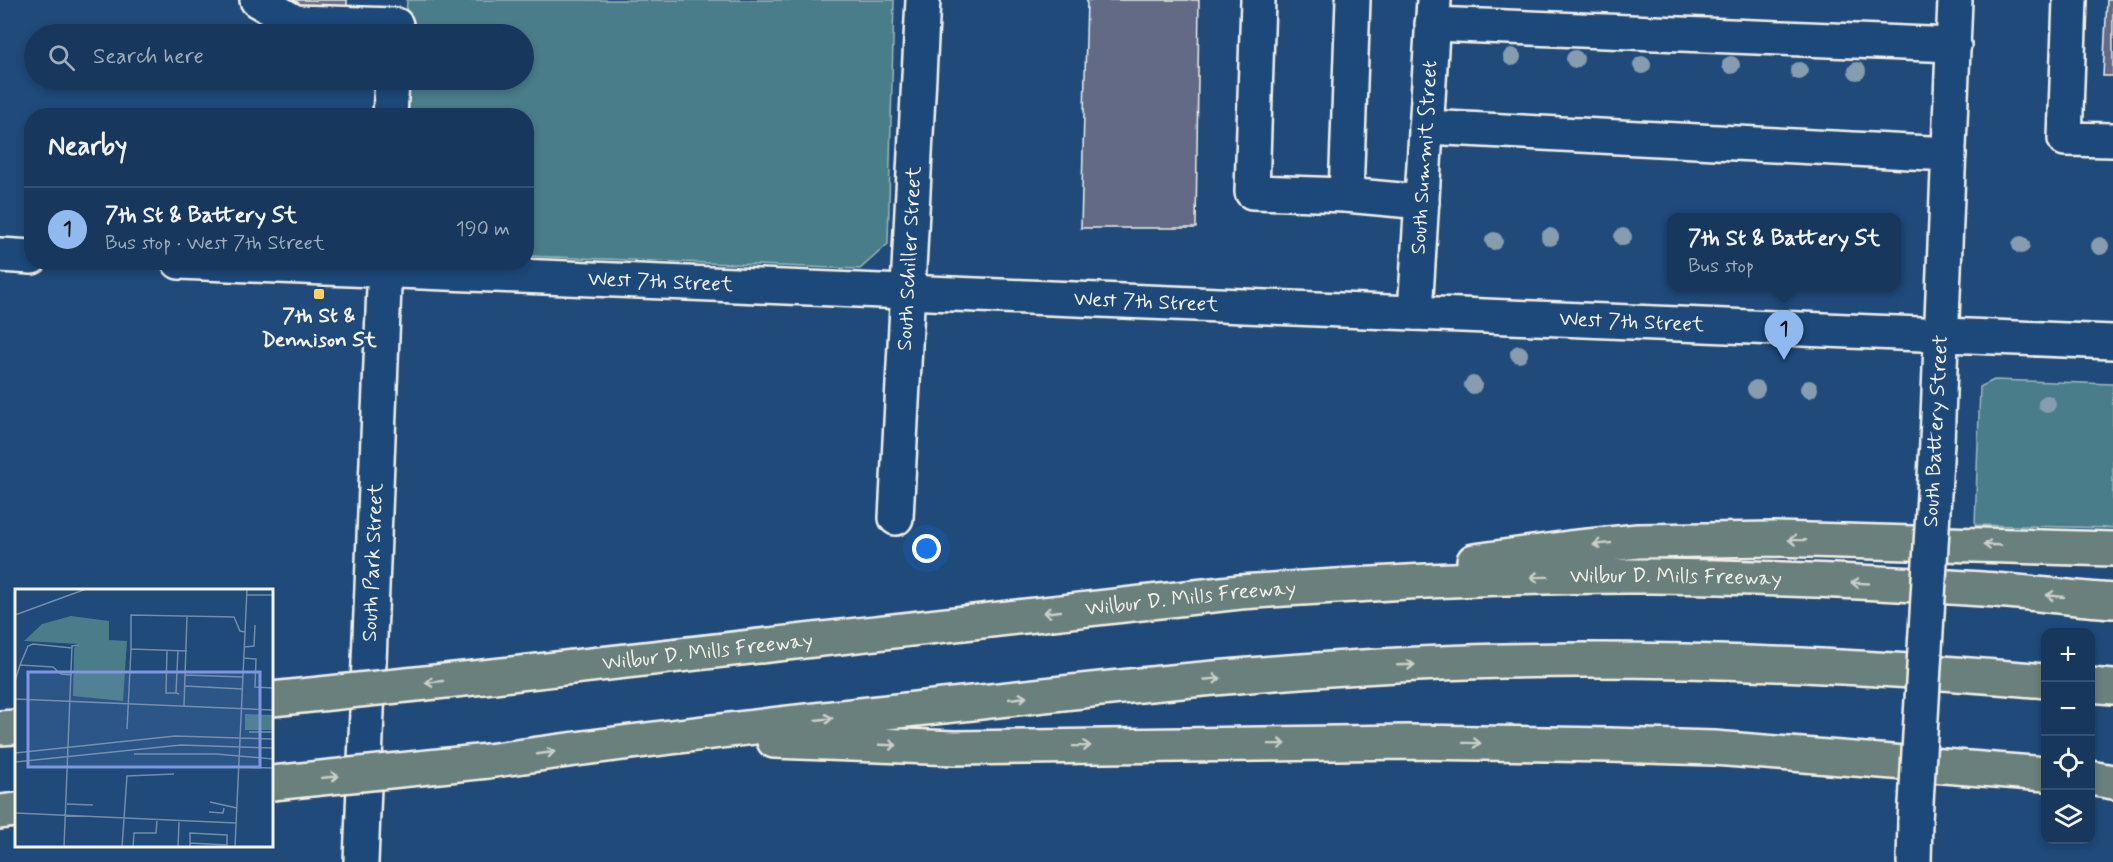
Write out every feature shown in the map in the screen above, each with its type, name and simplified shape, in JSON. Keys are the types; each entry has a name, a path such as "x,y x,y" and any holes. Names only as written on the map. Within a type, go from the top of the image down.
{"highway":[{"path":"1335,586 1467,562 1638,541 1774,539 2113,549"},
{"name":"Wilbur D. Mills Freeway","path":"273,699 1228,593 1335,586 1525,577 1651,576 1793,579 1984,589 2113,602"},
{"path":"273,783 488,761 661,737 1048,694 1282,672 1388,665 1506,661 1654,661 1816,665 2041,681"},
{"path":"2095,685 2113,687"},
{"path":"0,729 15,727"},
{"path":"661,737 955,748 1397,742 1610,744 1726,749 2041,774"},
{"path":"2095,779 2113,782"},
{"path":"0,812 15,810"}],"street":[{"path":"257,0 295,22 396,20"},
{"name":"South Schiller Street","path":"896,518 923,0"},
{"path":"1258,0 1252,192 1346,195 1422,202"},
{"path":"1346,195 1353,0"},
{"name":"South Battery Street","path":"1914,862 1937,442 1955,0"},
{"path":"2070,0 2066,139 2113,140"},
{"path":"1433,12 1954,45"},
{"name":"South Summit Street","path":"1416,313 1433,12"},
{"path":"390,108 391,90"},
{"path":"1426,127 1949,154"},
{"path":"0,255 24,256"},
{"name":"South Park Street","path":"361,862 385,270"},
{"name":"West 7th Street","path":"448,270 908,292 2113,342"}],"green space":[{"path":"407,0 894,0 888,244 860,269 534,256 534,108 402,108 403,90 534,90 534,24 406,24"},
{"path":"1994,380 2113,384 2113,528 1975,525 1980,387"}],"building":[{"path":"284,0 347,0 347,9 284,7"},
{"path":"1087,0 1199,0 1196,228 1081,228"},
{"path":"2107,0 2113,0 2113,76 2103,76"}],"place":[{"name":"7th St & Dennison St","path":"319,294"},
{"name":"7th St & Battery St","path":"1784,360"}]}
